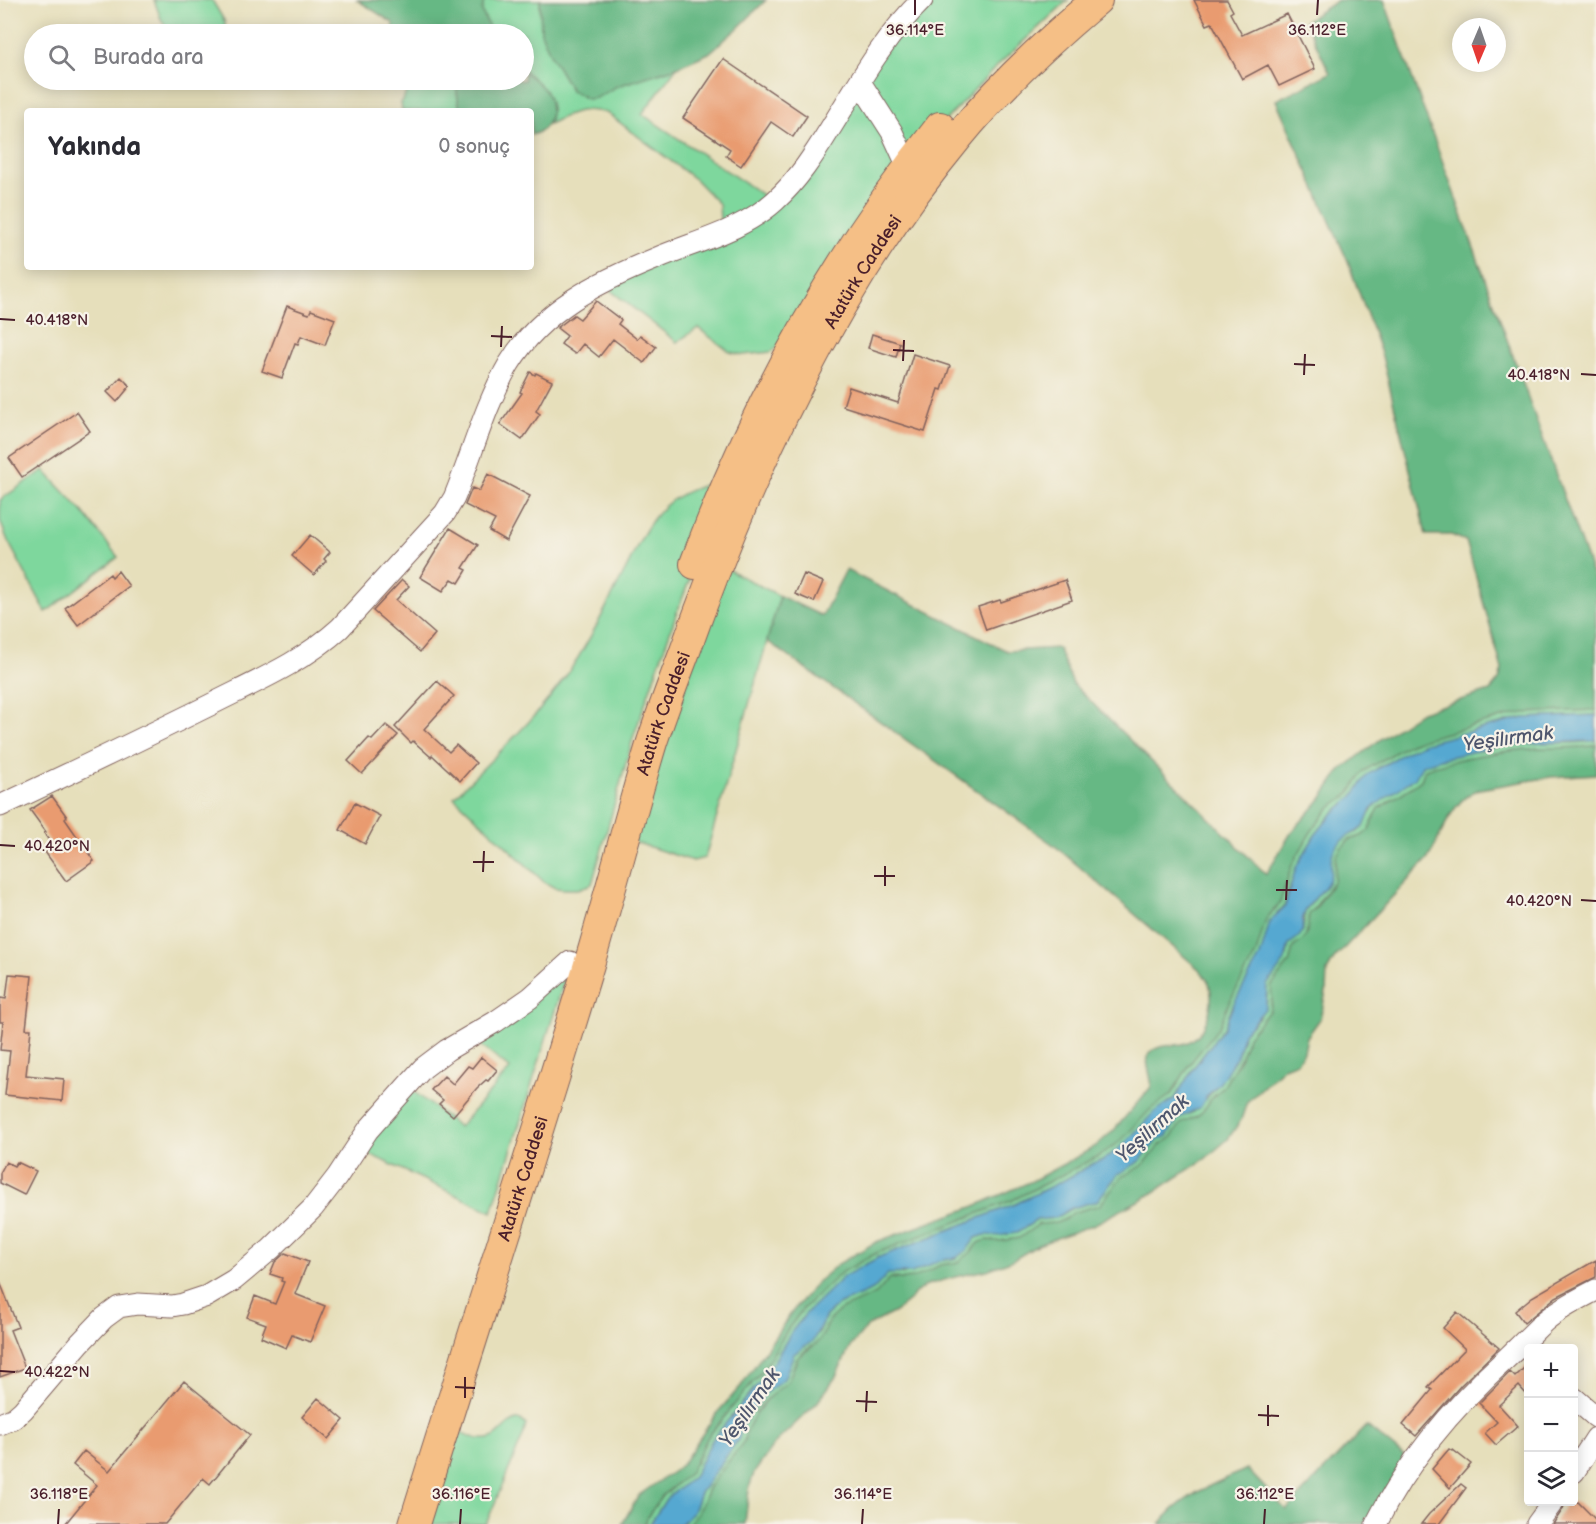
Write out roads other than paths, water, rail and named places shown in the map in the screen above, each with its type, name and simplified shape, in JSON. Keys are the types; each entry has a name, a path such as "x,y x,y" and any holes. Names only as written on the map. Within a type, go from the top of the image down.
{"highway":[{"name":"Atatürk Caddesi","path":"395,1524 570,962 633,738 684,592 730,476 804,327 837,272 908,167 943,123 997,66 1068,0"},
{"name":"Atatürk Caddesi","path":"414,1524 577,1004 653,741 705,596 750,484 822,339 885,237 924,181 958,137 1010,80 1066,26 1097,0"}],"street":[{"path":"0,806 129,746 259,680 325,642 445,513 458,489 509,365 527,339 554,313 582,293 611,277 708,240 747,221 774,202 794,182 810,161 896,29 922,0"},
{"path":"860,82 892,132 908,167"},
{"path":"0,1424 14,1418 23,1410 80,1343 104,1318 119,1307 138,1304 172,1306 183,1304 207,1296 234,1280 271,1249 313,1208 368,1130 423,1068 447,1050 530,998 570,962"},
{"path":"1529,1344 1546,1320 1567,1305 1596,1290"},
{"path":"1376,1524 1399,1482 1425,1444 1493,1370 1524,1348"},
{"path":"1578,1401 1596,1417"},
{"path":"1578,1466 1596,1438"},
{"path":"1537,1524 1550,1506"}],"water":[{"name":"Yeşilırmak","path":"1596,715 1596,740 1593,741 1504,745 1422,765 1416,777 1376,805 1371,810 1364,827 1343,840 1334,850 1328,883 1307,908 1303,918 1302,932 1289,944 1285,961 1267,985 1266,1008 1244,1033 1237,1056 1220,1083 1207,1096 1200,1108 1179,1118 1167,1136 1157,1141 1139,1162 1118,1174 1097,1201 1072,1208 1055,1218 1037,1220 1017,1233 999,1236 985,1235 976,1238 967,1250 956,1258 939,1261 912,1273 888,1274 873,1290 838,1305 826,1316 813,1341 794,1354 784,1379 766,1393 752,1411 741,1429 739,1439 700,1493 693,1512 681,1524 650,1524 666,1499 693,1477 712,1440 767,1373 792,1331 807,1312 844,1276 879,1257 1015,1204 1103,1160 1124,1144 1154,1112 1175,1098 1194,1067 1224,1028 1233,1005 1260,956 1270,921 1285,906 1296,867 1315,835 1332,814 1353,796 1368,774 1425,743 1524,718"}]}
